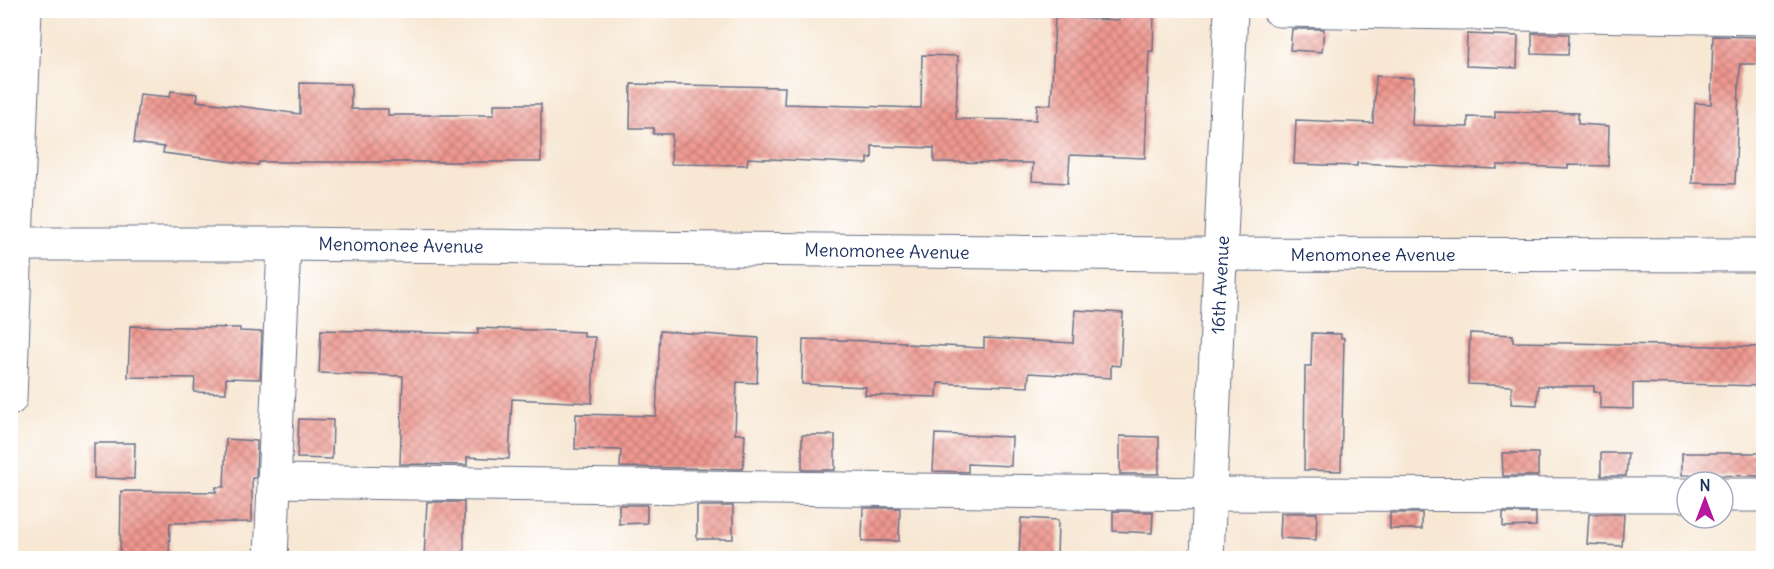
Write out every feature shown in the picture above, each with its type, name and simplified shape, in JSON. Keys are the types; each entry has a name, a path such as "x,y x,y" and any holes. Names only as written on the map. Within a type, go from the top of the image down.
{"street":[{"path":"10,399 14,244 26,10"},
{"name":"16th Avenue","path":"1207,558 1231,10"},
{"path":"1279,10 1764,18"},
{"name":"Menomonee Avenue","path":"14,244 1764,255"},
{"path":"271,558 284,244"},
{"path":"274,481 1209,494 1675,495"},
{"path":"1735,495 1764,495"}],"green space":[{"path":"868,11 1181,11 1181,13"}],"building":[{"path":"1119,12 1154,13 1153,51 1149,51 1145,158 1070,155 1068,183 1032,181 1033,163 934,162 934,148 872,146 872,158 868,158 868,164 748,158 747,165 671,164 672,134 653,134 654,128 630,128 631,84 785,87 784,104 921,108 922,55 958,56 956,119 1036,120 1037,104 1051,105 1055,17 1119,20"},
{"path":"1292,29 1324,29 1322,52 1290,50"},
{"path":"1532,33 1569,34 1568,55 1532,54"},
{"path":"1467,34 1518,36 1517,68 1466,66"},
{"path":"1713,36 1761,37 1761,64 1740,64 1735,184 1692,183 1695,103 1711,104"},
{"path":"1376,76 1414,78 1412,125 1468,127 1468,117 1495,118 1495,111 1578,113 1578,124 1609,126 1608,166 1568,165 1568,168 1497,165 1497,169 1357,163 1357,166 1294,164 1296,120 1373,123"},
{"path":"300,83 351,84 351,109 388,109 388,115 494,115 494,104 541,104 541,162 259,162 258,165 163,153 164,147 134,143 140,94 170,97 171,91 198,94 197,101 300,114"},
{"path":"1075,310 1123,313 1120,366 1111,365 1111,378 1029,373 1028,387 938,383 937,397 865,395 866,387 802,384 803,339 905,342 905,344 984,348 984,338 1073,343"},
{"path":"130,326 240,328 240,331 262,332 260,379 226,378 226,393 194,392 195,378 128,377"},
{"path":"478,328 584,332 584,337 595,337 592,403 512,399 509,459 467,457 467,465 400,464 403,376 319,373 321,330 478,334"},
{"path":"660,331 759,338 757,383 737,382 735,434 745,434 743,469 620,467 621,450 575,449 576,414 656,416"},
{"path":"1312,333 1341,334 1341,338 1344,338 1341,471 1304,470 1305,366 1311,366"},
{"path":"1470,333 1513,335 1513,342 1764,347 1764,386 1633,383 1633,409 1600,408 1600,392 1594,392 1594,386 1538,386 1537,405 1511,404 1512,386 1468,384"},
{"path":"299,419 333,420 332,459 297,458"},
{"path":"935,434 1012,437 1011,466 968,464 968,472 933,471"},
{"path":"802,435 835,435 835,470 802,470"},
{"path":"1120,436 1159,437 1159,474 1120,474"},
{"path":"226,439 257,441 256,478 252,478 252,522 170,523 169,558 120,558 121,491 216,492 216,487 224,487"},
{"path":"94,443 135,443 134,479 94,478"},
{"path":"1502,453 1538,453 1538,476 1503,476"},
{"path":"1601,453 1628,453 1626,476 1601,476"},
{"path":"1682,453 1764,453 1764,476 1735,476 1735,470 1682,470"},
{"path":"427,502 464,502 464,558 424,558"},
{"path":"619,505 647,505 647,523 619,524"},
{"path":"697,506 733,506 733,539 697,539"},
{"path":"863,508 900,508 899,541 862,541"},
{"path":"1113,511 1153,512 1152,533 1113,531"},
{"path":"1281,513 1317,513 1316,540 1280,538"},
{"path":"1390,513 1422,513 1422,529 1390,529"},
{"path":"1503,513 1536,513 1536,526 1503,527"},
{"path":"1589,514 1624,514 1622,546 1587,544"},
{"path":"1021,518 1058,520 1057,558 1019,556"}]}
